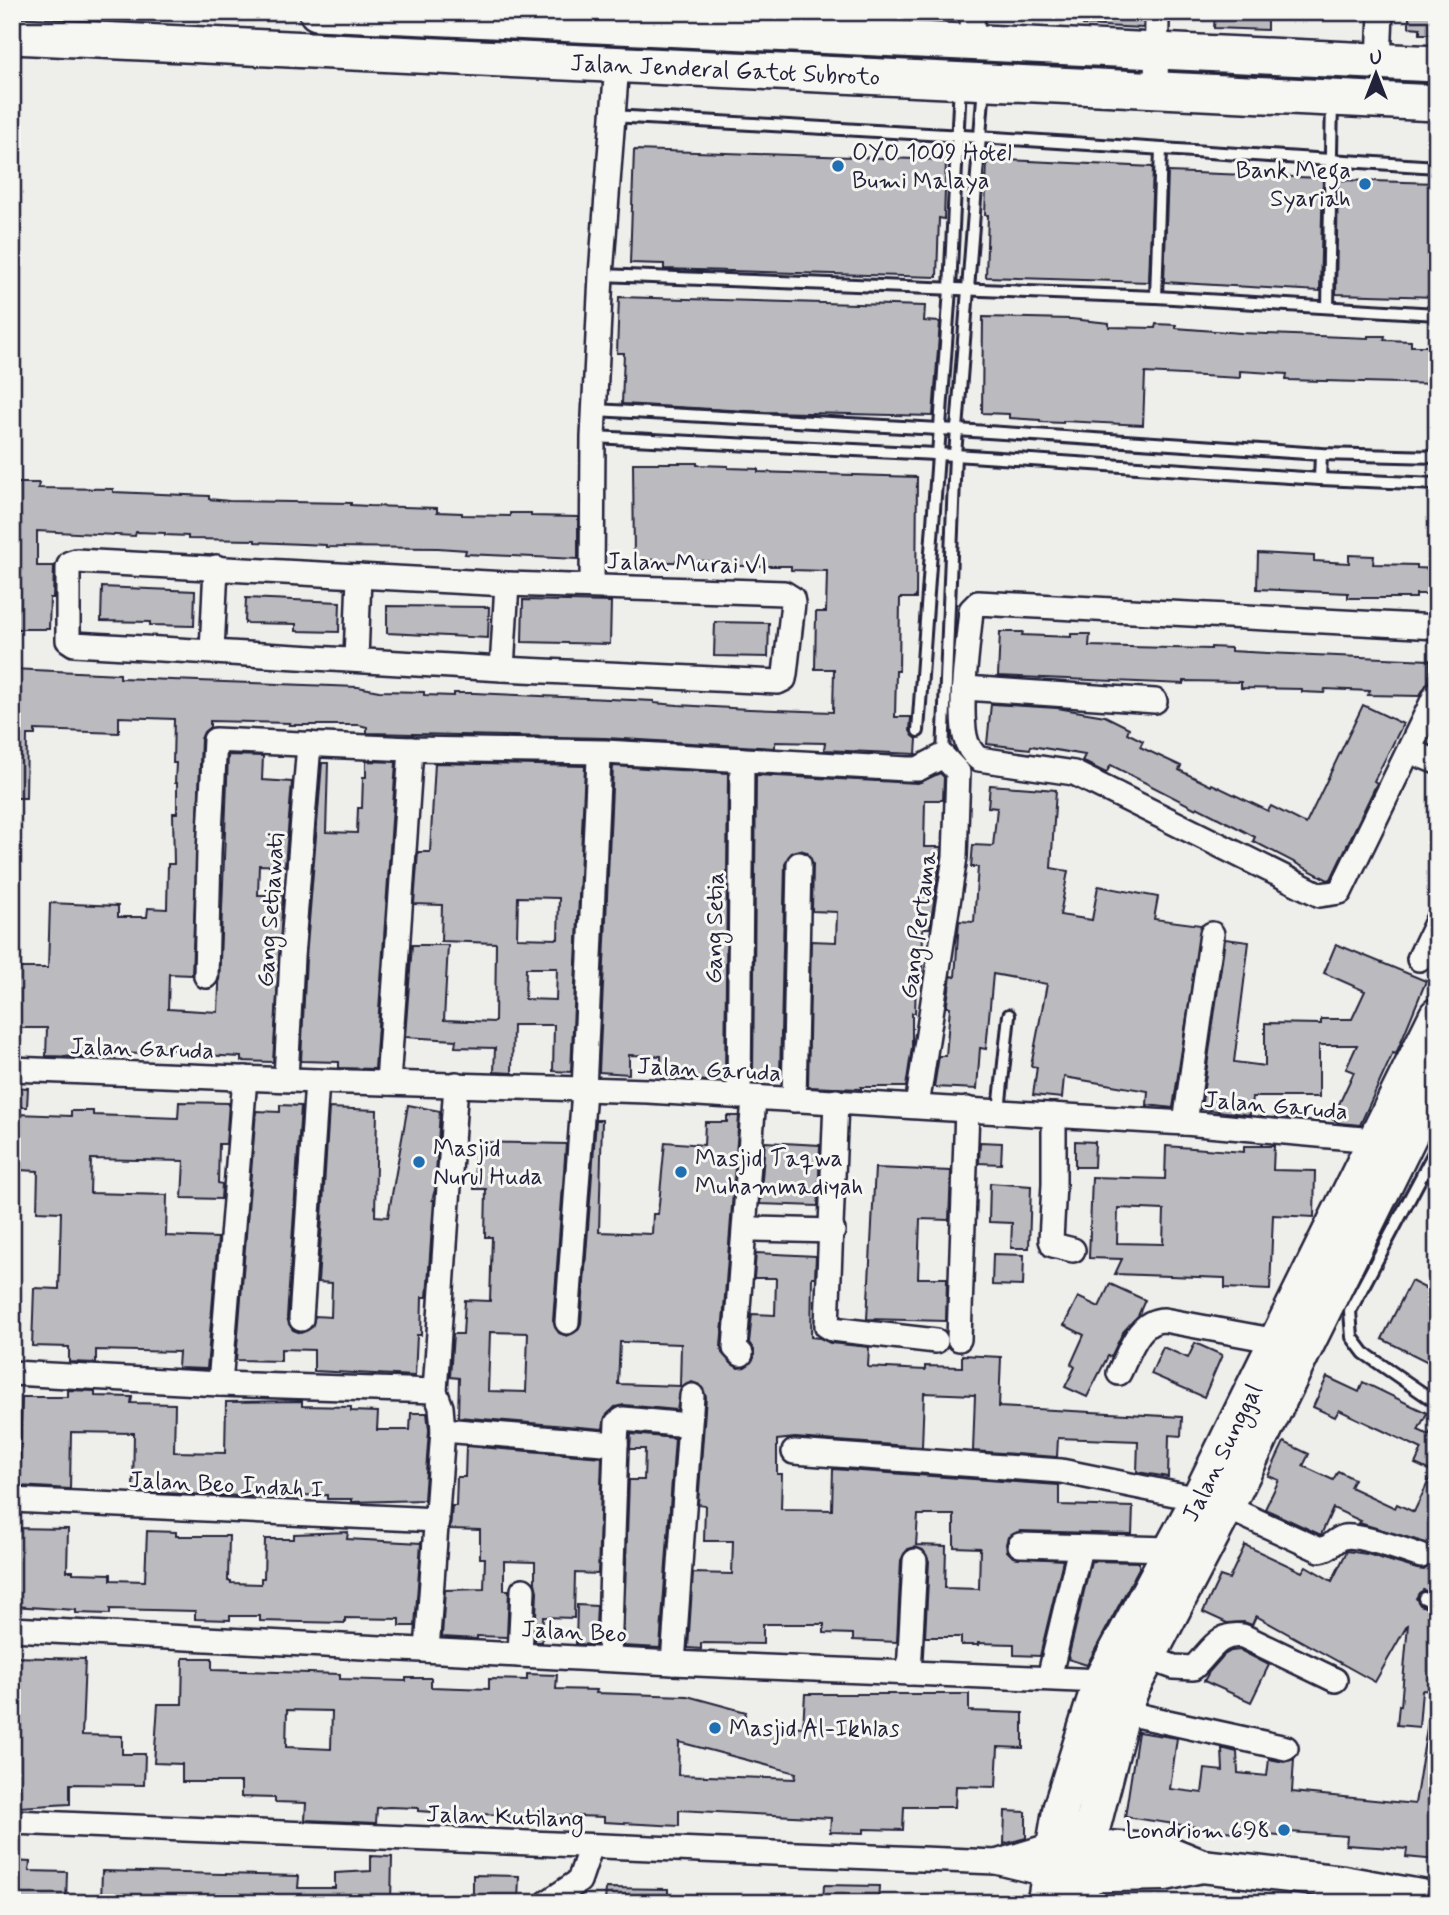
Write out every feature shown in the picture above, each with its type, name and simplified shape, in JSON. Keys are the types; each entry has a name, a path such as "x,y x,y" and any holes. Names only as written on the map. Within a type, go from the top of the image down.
{"main road":[{"name":"Jalan Jenderal Gatot Subroto","path":"317,12 607,19 683,43 972,82 1437,103"},
{"name":"Jalan Jenderal Gatot Subroto","path":"12,36 617,64 737,27 883,25 1157,35 1379,61 1437,64"},
{"name":"Jalan Sunggal","path":"1125,1684 1432,1048"},
{"name":"Jalan Sunggal","path":"1066,1875 1170,1549 1212,1503 1277,1341 1387,1146"}],"street":[{"path":"1379,61 1381,12"},
{"path":"1156,90 1157,35"},
{"path":"592,585 593,437 601,275 617,64"},
{"name":"Jalan Murai VI","path":"76,561 507,584 788,594 793,603 783,680 778,682 502,669 71,643 68,640 68,568 70,563 76,561"},
{"path":"212,651 216,567"},
{"path":"356,660 359,576"},
{"path":"502,669 507,584"},
{"path":"1437,627 978,603 971,610 965,688 965,735 969,748 979,759 1074,773 1320,895 1340,892 1422,741 1437,692"},
{"path":"965,688 1155,701"},
{"path":"206,976 215,740 411,749 605,752 907,769 918,768 943,756"},
{"path":"1422,741 1437,762"},
{"name":"Gang Setiawati","path":"286,1079 293,944 309,744"},
{"path":"388,1083 411,749"},
{"name":"Gang Pertama","path":"917,1106 955,857 958,772 943,756"},
{"path":"568,1322 584,1090 599,759"},
{"name":"Gang Setia","path":"741,1354 735,1348 746,1098 742,761"},
{"path":"794,1100 799,864"},
{"path":"1419,959 1437,922"},
{"path":"1185,1123 1212,934"},
{"name":"Jalan Garuda","path":"12,1069 456,1084 836,1101 1185,1123 1387,1146"},
{"path":"220,1384 245,1078"},
{"path":"301,1320 317,1081"},
{"path":"427,1650 443,1430 441,1407 435,1391 456,1084"},
{"path":"836,1101 833,1231 827,1326 832,1329 947,1340 967,1109"},
{"path":"1054,1115 1055,1184 1051,1240 1053,1245 1073,1250"},
{"path":"755,1229 833,1231"},
{"path":"1119,1373 1144,1325 1154,1321 1164,1320 1277,1341"},
{"path":"12,1373 220,1384 435,1391"},
{"path":"673,1663 691,1396"},
{"path":"609,1659 617,1423 623,1419 688,1425"},
{"path":"443,1430 616,1444"},
{"path":"794,1452 1061,1471 1212,1503 1320,1550 1330,1548 1339,1539 1352,1536 1421,1556"},
{"name":"Jalan Beo Indah I","path":"12,1500 437,1520"},
{"path":"1020,1545 1170,1549"},
{"path":"1049,1678 1080,1548"},
{"path":"909,1673 915,1562"},
{"path":"520,1655 523,1590"},
{"name":"Jalan Beo","path":"12,1629 673,1663 1049,1678 1125,1684"},
{"path":"1125,1684 1174,1667 1193,1668 1215,1642 1235,1635 1243,1636 1335,1680"},
{"path":"1125,1684 1286,1748"},
{"name":"Jalan Kutilang","path":"12,1822 996,1862 1066,1875"},
{"path":"548,1902 579,1881 591,1846"},
{"path":"1066,1875 1165,1851 1202,1866 1352,1893 1437,1899"},
{"name":"Jalan Kutilang","path":"996,1862 1066,1875"}],"lane":[{"path":"918,731 950,289 957,136 972,82"},
{"path":"943,756 955,455 980,137 972,82"},
{"path":"1328,307 1333,161 1332,98"},
{"path":"612,116 1437,167"},
{"path":"1156,297 1161,149"},
{"path":"601,275 1156,297 1437,314"},
{"path":"595,410 1321,454 1437,457"},
{"path":"593,437 939,454 1437,484"},
{"path":"1320,479 1321,454"},
{"path":"927,604 947,603"},
{"path":"999,1111 1009,1015"},
{"path":"1437,1147 1350,1311 1352,1337 1364,1353 1437,1403"},
{"path":"1424,1598 1437,1604"}],"building":[{"path":"1083,12 1145,12 1143,28 1083,25"},
{"path":"1215,12 1267,12 1267,30 1214,28"},
{"path":"1409,12 1437,12 1437,34 1420,34 1420,28 1409,27"},
{"path":"634,150 946,160 944,219 939,218 937,277 664,269 664,264 630,263"},
{"path":"987,159 1153,167 1149,282 986,277"},
{"path":"1168,172 1323,178 1320,291 1164,282"},
{"path":"1338,180 1437,183 1437,297 1336,294"},
{"path":"619,297 925,306 924,321 940,322 933,416 765,412 622,404 624,353 617,353"},
{"path":"983,317 1071,319 1109,323 1109,327 1155,328 1156,324 1241,333 1368,338 1385,336 1384,340 1411,341 1411,346 1437,346 1437,384 1286,380 1287,374 1240,371 1240,378 1145,373 1143,425 1040,422 1009,418 1009,414 982,413"},
{"path":"633,463 697,463 758,469 758,472 917,477 916,598 900,598 895,717 911,717 910,731 917,739 916,754 824,750 825,743 775,742 775,748 606,738 367,733 367,727 359,725 210,721 210,727 201,739 192,975 169,974 168,1009 218,1012 228,755 263,756 262,780 292,782 285,866 259,865 258,895 283,895 273,1062 241,1061 241,1057 183,1054 183,1050 143,1048 143,1054 46,1056 47,1028 12,1028 12,968 48,968 50,903 118,906 118,917 147,917 148,908 167,909 168,864 174,864 173,813 177,813 177,783 176,763 173,763 174,719 119,717 119,733 35,730 35,735 27,735 26,798 12,798 12,669 120,674 120,678 358,687 379,691 424,692 424,695 454,696 454,693 474,693 833,712 834,669 815,669 816,612 826,612 827,571 791,570 791,566 729,566 729,563 707,561 659,562 634,559"},
{"path":"12,483 39,483 38,488 113,489 113,492 209,496 209,499 229,501 351,503 437,508 437,512 462,515 510,516 510,513 531,513 531,516 578,517 578,559 465,554 466,550 438,548 326,547 255,540 188,539 188,536 165,533 136,532 135,536 37,531 37,566 54,566 49,629 12,629"},
{"path":"1258,553 1314,556 1314,561 1349,563 1349,555 1374,556 1373,564 1417,565 1417,568 1437,569 1437,594 1416,594 1416,598 1348,598 1348,593 1257,589"},
{"path":"102,587 195,591 194,626 101,621"},
{"path":"246,598 340,602 339,632 296,631 296,624 245,623"},
{"path":"523,600 611,602 610,644 522,642"},
{"path":"387,606 489,607 488,638 387,633"},
{"path":"715,622 769,623 768,657 714,656"},
{"path":"1000,632 1071,637 1071,634 1090,634 1089,646 1211,647 1231,648 1231,651 1430,660 1430,680 1419,696 1368,695 1370,691 1325,689 1324,693 1302,692 1302,689 1241,688 1241,682 1184,681 1184,684 998,676"},
{"path":"991,704 1057,708 1105,716 1129,728 1127,733 1143,741 1140,747 1181,766 1179,770 1268,811 1271,806 1306,824 1363,705 1403,724 1374,781 1377,783 1331,879 1328,880 1253,841 1255,837 1111,765 1106,773 1082,761 1085,755 1031,746 1030,749 987,744"},
{"path":"366,761 396,762 375,1069 339,1068 339,1062 301,1061 306,958 322,763 328,763 326,832 357,833 358,808 362,808"},
{"path":"435,763 585,766 571,1072 553,1071 554,1025 513,1025 512,1073 494,1072 495,1048 455,1047 456,1040 405,1037 412,945 448,945 444,1020 495,1022 496,943 441,941 442,905 414,904 418,852 430,852","holes":["518,897 559,898 558,939 517,938","526,968 557,968 556,1000 525,999"]},
{"path":"613,766 728,773 725,1082 661,1078 661,1056 629,1055 629,1074 599,1072"},
{"path":"940,773 944,777 943,800 925,800 924,847 941,847 930,928 923,928 922,982 916,983 915,1013 912,1013 912,1047 906,1087 808,1087 811,941 836,942 837,912 812,911 813,864 807,852 800,850 792,852 785,864 780,1077 753,1076 756,775 918,783"},
{"path":"990,785 1056,790 1051,868 1068,871 1060,915 1092,920 1098,886 1158,897 1154,919 1201,925 1173,1108 1147,1105 1148,1091 1064,1077 1062,1098 1033,1095 1037,1067 1031,1066 1047,984 993,974 986,1049 980,1048 977,1089 934,1087 939,1056 946,1056 950,1007 947,1007 947,1003 951,976 955,977 959,921 974,922 978,867 971,867 973,845 993,846 997,808 988,807"},
{"path":"1225,939 1249,942 1234,1062 1265,1066 1265,1023 1321,1024 1321,1019 1352,1019 1365,991 1324,973 1336,944 1426,981 1396,1054 1393,1053 1360,1125 1340,1123 1332,1119 1354,1072 1346,1069 1357,1045 1319,1045 1319,1097 1252,1097 1250,1115 1201,1109"},
{"path":"12,1087 28,1088 27,1107 12,1107"},
{"path":"179,1102 229,1103 226,1144 219,1144 218,1183 222,1184 221,1199 182,1198 184,1161 91,1159 90,1193 167,1195 166,1236 218,1238 207,1369 178,1368 179,1352 96,1350 96,1363 69,1362 69,1347 32,1346 34,1288 59,1289 61,1212 37,1211 38,1171 19,1170 20,1145 16,1145 17,1114 71,1116 71,1111 93,1111 93,1115 178,1118"},
{"path":"280,1105 301,1106 287,1318 293,1330 301,1333 312,1327 315,1316 331,1317 332,1283 318,1282 329,1108 377,1110 375,1216 388,1217 408,1105 440,1111 427,1297 422,1297 421,1335 417,1335 415,1376 314,1371 314,1350 281,1349 281,1361 236,1360 256,1111 280,1112"},
{"path":"727,1116 739,1116 721,1347 722,1353 738,1368 745,1367 754,1358 754,1350 749,1343 752,1314 775,1315 776,1278 754,1278 756,1253 816,1256 815,1277 812,1277 811,1337 830,1343 869,1347 868,1367 925,1370 925,1366 962,1367 962,1355 1001,1357 999,1407 1182,1417 1181,1436 1169,1435 1168,1477 1137,1472 1138,1441 1058,1438 1057,1457 973,1451 975,1395 924,1393 922,1447 795,1438 777,1440 777,1474 782,1474 781,1509 832,1510 833,1469 1059,1485 1059,1505 1133,1507 1132,1534 1020,1531 1008,1537 1007,1551 1013,1557 1063,1560 1040,1656 1014,1655 1014,1644 961,1645 961,1637 925,1637 929,1561 923,1550 915,1547 908,1549 901,1560 897,1642 853,1640 853,1634 824,1633 824,1624 763,1624 763,1644 701,1643 701,1649 688,1648 693,1573 732,1574 733,1541 704,1541 705,1505 698,1504 706,1397 700,1385 692,1382 681,1388 677,1410 624,1405 615,1407 605,1417 603,1429 458,1417 459,1378 450,1377 453,1334 463,1334 465,1300 490,1301 492,1237 485,1237 486,1189 474,1189 476,1142 566,1144 553,1321 559,1333 567,1336 578,1330 581,1323 596,1120 602,1120 599,1232 652,1234 653,1214 658,1214 665,1142 704,1145 705,1122 727,1122","holes":["490,1332 528,1333 526,1392 488,1391","620,1342 681,1344 680,1386 618,1384","918,1515 954,1515 954,1547 980,1548 979,1589 945,1588 946,1546 916,1545"]},
{"path":"1075,1141 1095,1142 1094,1167 1075,1167"},
{"path":"765,1142 820,1145 818,1206 760,1204"},
{"path":"980,1142 1002,1143 1001,1164 979,1163"},
{"path":"1166,1146 1244,1152 1244,1146 1274,1146 1273,1170 1315,1171 1314,1217 1273,1215 1270,1290 1225,1288 1225,1278 1115,1274 1122,1259 1089,1258 1092,1177 1165,1179","holes":["1118,1208 1164,1210 1163,1244 1117,1243"]},
{"path":"875,1168 951,1171 949,1220 920,1219 918,1278 947,1278 946,1321 867,1319"},
{"path":"990,1183 1031,1186 1029,1248 1011,1248 1012,1223 989,1222"},
{"path":"993,1254 1024,1255 1023,1286 992,1285"},
{"path":"1411,1281 1437,1294 1437,1344 1428,1362 1382,1339"},
{"path":"1110,1284 1145,1300 1138,1316 1123,1332 1111,1357 1108,1356 1087,1397 1065,1387 1075,1367 1071,1364 1084,1335 1064,1325 1078,1297 1099,1307"},
{"path":"1195,1343 1222,1355 1204,1397 1151,1374 1163,1347 1188,1358"},
{"path":"1327,1377 1359,1392 1363,1382 1427,1413 1418,1430 1429,1435 1437,1419 1437,1595 1423,1590 1416,1598 1420,1605 1437,1612 1437,1691 1422,1690 1419,1727 1397,1725 1408,1624 1375,1682 1256,1616 1252,1625 1244,1622 1227,1623 1203,1612 1220,1576 1229,1579 1245,1545 1302,1572 1306,1566 1332,1581 1347,1551 1424,1570 1434,1561 1435,1553 1426,1543 1359,1523 1361,1521 1333,1508 1321,1535 1265,1509 1279,1480 1268,1476 1284,1442 1309,1454 1303,1466 1333,1480 1338,1471 1354,1479 1350,1487 1395,1508 1397,1504 1414,1512 1433,1472 1415,1464 1422,1449 1339,1410 1335,1417 1313,1407"},
{"path":"68,1390 95,1391 95,1396 132,1397 131,1403 175,1404 174,1452 225,1453 226,1402 302,1401 302,1406 351,1407 351,1411 378,1412 377,1430 410,1430 411,1413 427,1413 429,1430 424,1500 352,1502 352,1499 327,1499 327,1495 242,1496 133,1492 134,1433 71,1432 70,1489 19,1486 22,1397 68,1397"},
{"path":"631,1434 675,1438 660,1648 623,1646 629,1480 644,1480 645,1449 630,1449"},
{"path":"466,1446 602,1457 598,1574 575,1573 574,1618 543,1617 542,1642 535,1642 535,1562 504,1561 504,1590 509,1590 507,1637 442,1637 445,1590 484,1589 485,1558 480,1558 480,1530 450,1529 452,1506 456,1506 457,1477 465,1477"},
{"path":"12,1528 68,1529 67,1571 111,1574 111,1580 145,1581 147,1531 176,1532 176,1536 229,1536 228,1581 231,1583 261,1584 261,1578 264,1578 265,1539 294,1539 294,1534 348,1532 347,1539 421,1543 415,1626 400,1626 400,1619 345,1618 345,1623 260,1621 260,1616 230,1616 230,1620 195,1619 195,1611 110,1609 110,1614 12,1606"},
{"path":"1091,1561 1139,1562 1139,1568 1087,1665 1068,1659"},
{"path":"577,1605 597,1606 595,1645 576,1644"},
{"path":"1240,1650 1269,1665 1251,1702 1204,1681 1224,1655"},
{"path":"12,1657 85,1659 82,1735 122,1736 122,1754 145,1754 144,1785 70,1784 70,1804 18,1807 19,1785 12,1785"},
{"path":"183,1658 212,1658 212,1670 340,1674 340,1679 406,1681 406,1678 431,1678 431,1687 489,1689 489,1679 527,1680 527,1674 557,1675 556,1689 687,1696 746,1712 742,1724 803,1727 805,1694 969,1694 969,1711 1023,1713 1023,1748 998,1747 996,1787 956,1786 955,1807 904,1807 903,1830 830,1832 831,1818 679,1810 679,1826 604,1822 604,1817 550,1815 550,1823 507,1821 508,1815 446,1813 389,1807 377,1808 376,1823 305,1820 306,1803 275,1802 275,1798 241,1797 241,1782 182,1782 182,1764 154,1763 158,1704 182,1704","holes":["287,1710 332,1711 331,1749 286,1747","679,1742 796,1773 795,1779 678,1775"]},
{"path":"1428,1721 1437,1722 1437,1860 1406,1857 1407,1849 1346,1845 1347,1836 1290,1832 1290,1837 1125,1817 1138,1732 1177,1738 1170,1789 1202,1793 1205,1769 1223,1771 1222,1749 1225,1749 1237,1752 1238,1773 1267,1776 1269,1759 1284,1762 1294,1759 1292,1792 1415,1804"},
{"path":"1005,1811 1026,1812 1026,1838 1004,1844"},
{"path":"371,1856 392,1857 391,1903 101,1903 102,1871 299,1876 298,1888 335,1888 335,1873 371,1871"},
{"path":"12,1861 30,1862 29,1871 67,1872 66,1903 12,1903"},
{"path":"473,1875 519,1876 518,1903 473,1903"},
{"path":"824,1885 879,1886 878,1903 823,1903"},
{"path":"606,1888 668,1889 668,1903 605,1903"}],"place":[{"name":"OYO 1009 Hotel Bumi Malaya","path":"838,166"},
{"name":"Bank Mega Syariah","path":"1365,184"},
{"name":"Masjid Nurul Huda","path":"419,1162"},
{"name":"Masjid Taqwa Muhammadiyah","path":"681,1172"},
{"name":"Masjid Al-Ikhlas","path":"715,1728"},
{"name":"Londriom 698","path":"1284,1830"}]}
